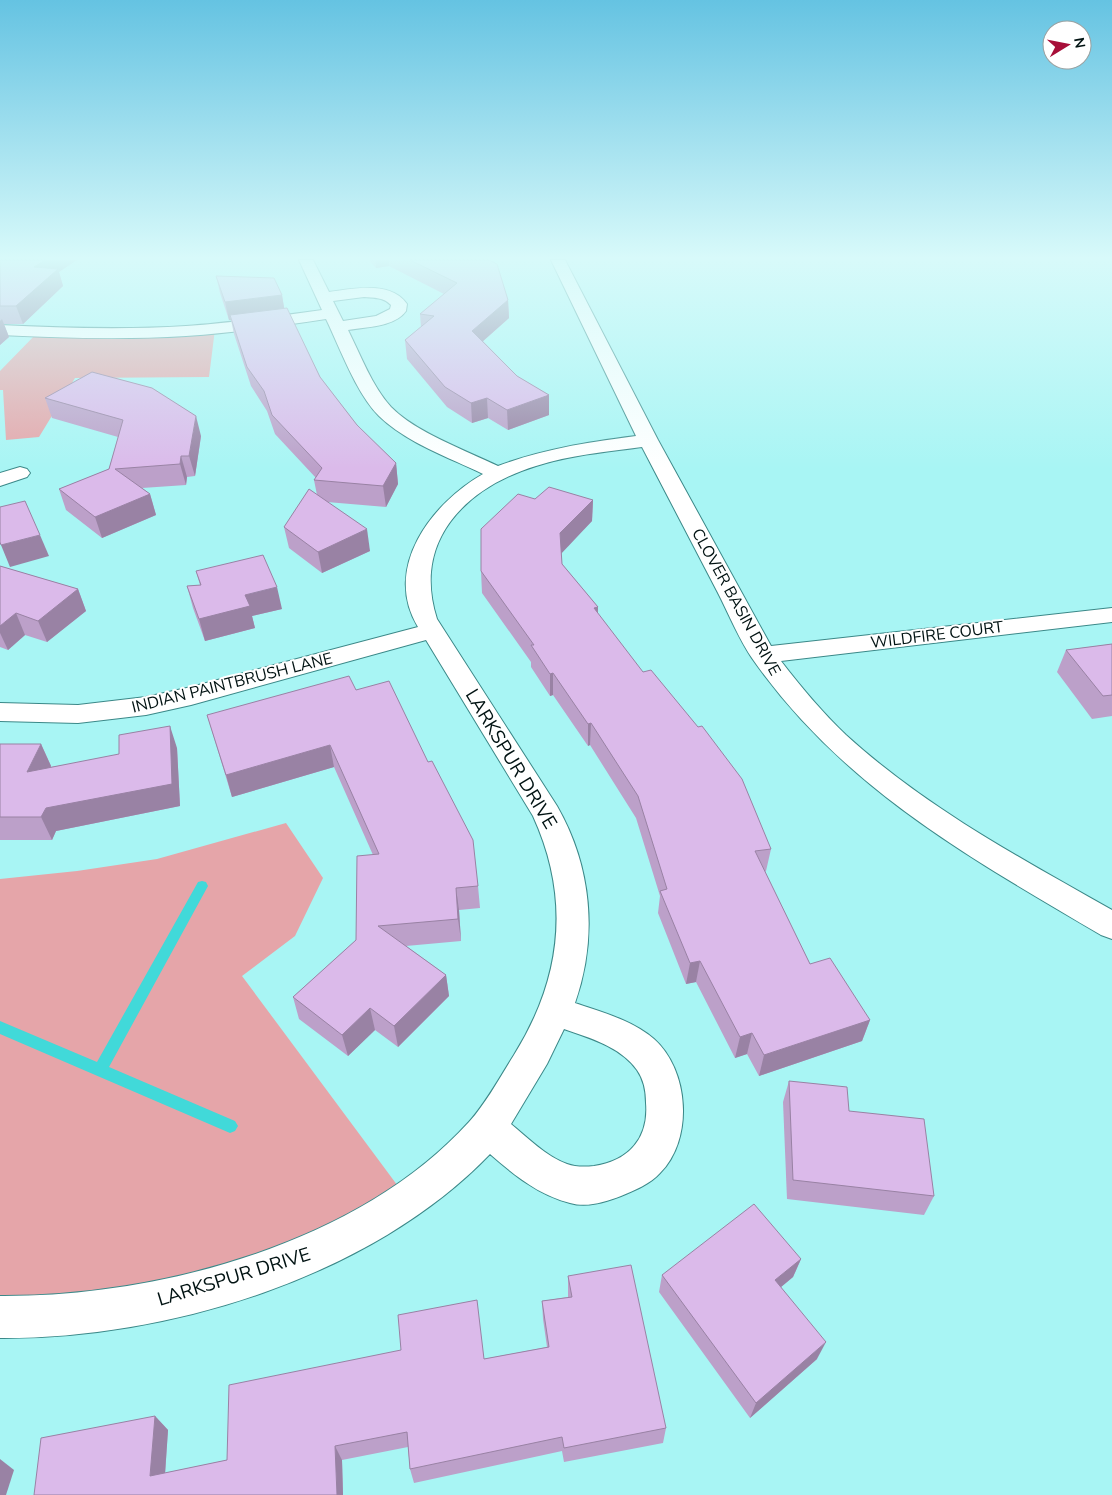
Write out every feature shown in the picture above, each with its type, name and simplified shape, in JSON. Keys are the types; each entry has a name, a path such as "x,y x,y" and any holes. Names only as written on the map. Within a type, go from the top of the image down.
{"street":[{"path":"0,330 111,334 203,330"},
{"path":"339,330 364,381 385,410 409,430 496,473"},
{"name":"CLOVER BASIN DRIVE","path":"593,330 648,440 762,655 785,688 819,726 894,791 936,821 1112,926"},
{"name":"LARKSPUR DRIVE","path":"0,1318 86,1313 145,1303 212,1288 296,1261 336,1243 409,1201 456,1161 488,1128 541,1044 555,1011 568,972 574,934 571,880 561,844 547,814 432,631 420,605 416,585 422,552 436,526 450,508 470,490 496,473 554,454 648,440"},
{"path":"0,480 20,472"},
{"name":"WILDFIRE COURT","path":"762,655 1112,615"},
{"name":"INDIAN PAINTBRUSH LANE","path":"0,712 78,714 146,706 191,696 432,631"},
{"path":"488,1128 544,1172 574,1185 604,1183 625,1175 642,1164 656,1147 662,1132 665,1101 658,1071 649,1057 638,1047 613,1033 555,1011"}],"shaded area":[{"path":"215,330 209,377 75,378 39,437 6,440 3,390 0,390 0,371 38,332"},
{"path":"286,823 323,878 295,936 242,976 409,1201 336,1243 0,1317 0,879 77,871 157,859"}],"building":[{"path":"235,330 297,330 320,377 357,425 396,463 383,486 314,480 322,468 272,415 264,391 247,367"},
{"path":"417,330 473,330 472,331 517,376 549,395 507,410 487,398 471,403 445,387 405,340"},
{"path":"92,372 152,388 196,416 189,456 181,456 180,464 115,469 150,494 95,517 59,489 109,469 123,420 45,398"},
{"path":"549,487 593,500 560,533 562,564 598,607 594,608 643,672 651,670 698,727 702,726 742,779 771,849 755,851 810,964 830,958 870,1020 764,1055 752,1033 740,1037 700,961 690,963 660,891 667,889 638,796 591,723 588,724 553,673 550,674 531,645 534,645 481,571 481,529 518,494 535,499"},
{"path":"309,489 367,529 318,552 284,527"},
{"path":"25,501 40,535 1,545 0,507"},
{"path":"263,555 277,587 245,595 250,606 199,619 187,586 201,585 196,571"},
{"path":"0,566 78,589 38,621 16,613 0,626"},
{"path":"1112,644 1112,695 1103,696 1066,650"},
{"path":"349,676 356,690 389,681 428,762 432,761 473,840 478,886 456,888 458,919 378,926 446,975 394,1026 370,1008 342,1035 293,997 356,940 357,856 379,854 330,745 226,775 207,715"},
{"path":"170,726 172,784 46,808 41,817 0,817 0,744 41,744 27,772 119,754 119,735"},
{"path":"789,1081 847,1087 849,1111 924,1119 934,1196 793,1180"},
{"path":"754,1204 801,1259 775,1280 826,1342 756,1403 662,1275"},
{"path":"631,1265 666,1428 564,1448 562,1437 410,1469 407,1432 335,1446 337,1495 34,1495 41,1438 155,1416 150,1476 227,1460 229,1385 401,1350 398,1315 477,1300 484,1359 549,1347 542,1301 572,1297 568,1276"}],"waterway":[{"path":"100,1070 202,886"},
{"path":"0,1027 230,1126"}]}
